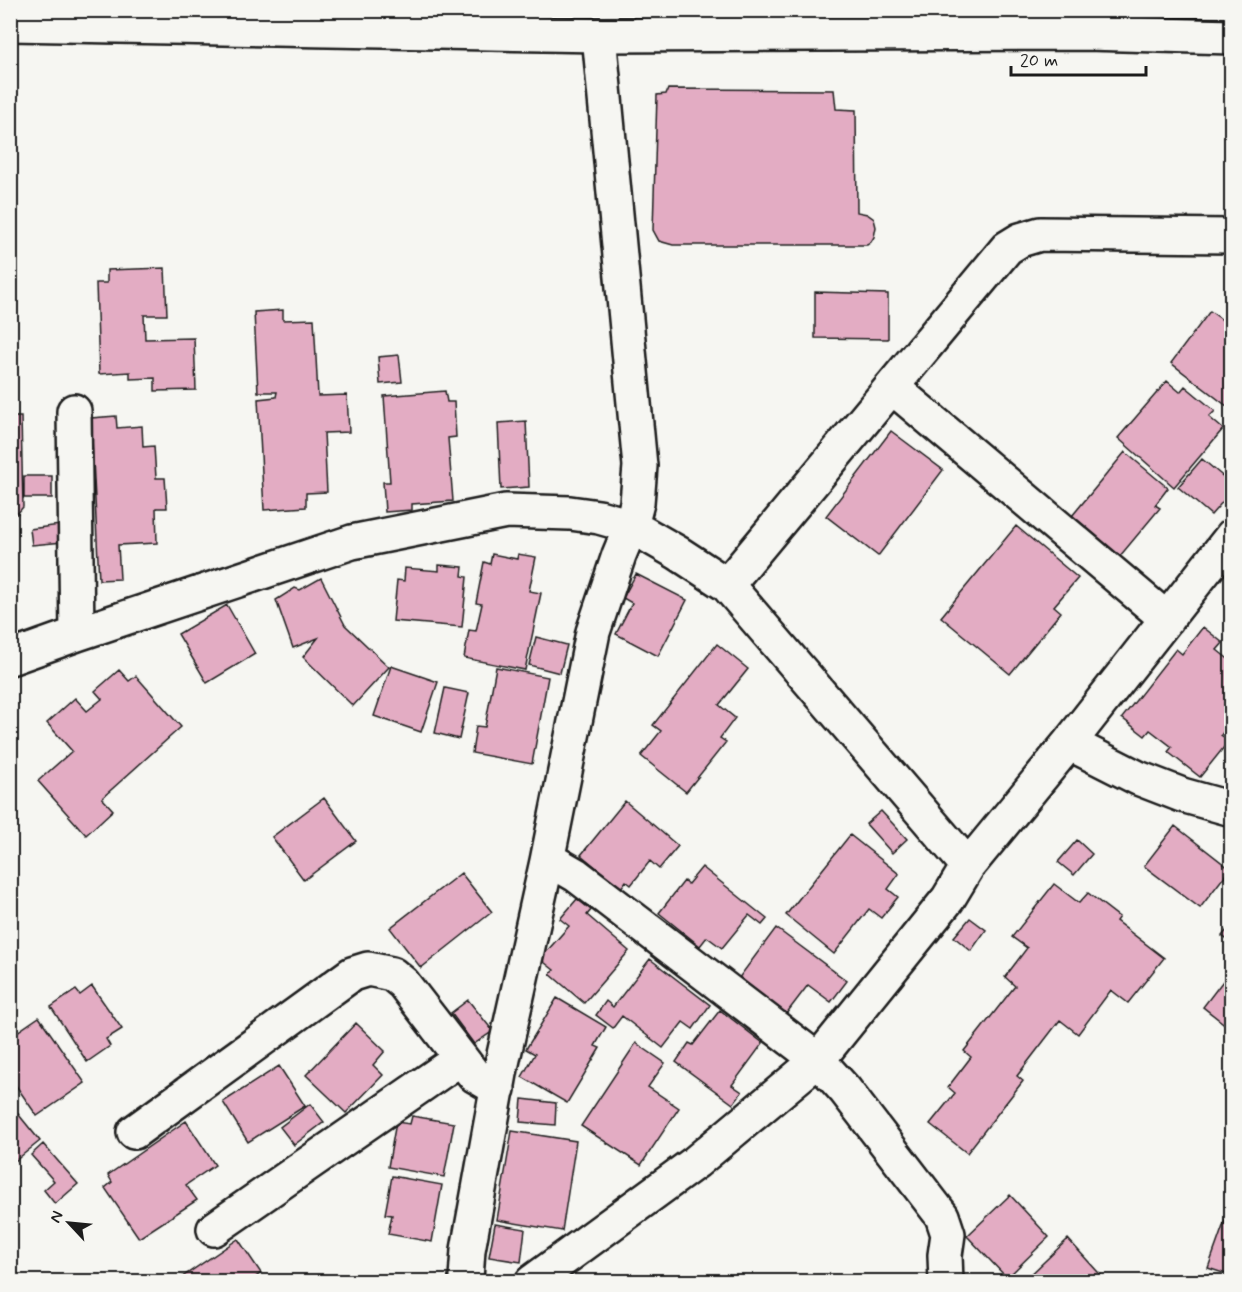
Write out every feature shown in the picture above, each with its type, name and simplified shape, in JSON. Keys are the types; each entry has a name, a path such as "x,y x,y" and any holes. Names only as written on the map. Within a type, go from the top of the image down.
{"main road":[{"path":"10,24 599,35 1086,33 1232,37"},
{"path":"467,1281 468,1250 498,1089 593,632 637,503 640,466 599,35"},
{"path":"727,585 1007,248 1020,240 1040,234 1232,236"},
{"path":"892,387 1167,619"},
{"path":"74,411 77,634"},
{"path":"10,658 352,542 506,511 570,513 599,517 631,526 727,585 968,867"},
{"path":"532,1281 696,1162 818,1060 948,899 968,867 1232,536"},
{"path":"1069,743 1138,778 1182,795 1228,802"},
{"path":"547,861 576,875 818,1060 845,1090 942,1216 948,1234 945,1255 946,1281"},
{"path":"134,1132 352,974 368,969 392,974 403,982 474,1075 498,1089"},
{"path":"214,1229 461,1058"}],"building":[{"path":"668,89 834,90 836,109 856,110 857,212 867,214 874,219 876,227 871,242 867,245 673,245 659,241 653,230 657,95 666,94"},
{"path":"165,268 167,315 144,315 145,339 194,338 196,390 155,391 155,378 130,379 130,372 99,374 96,283 107,283 107,270"},
{"path":"815,292 888,294 888,339 815,338"},
{"path":"283,310 283,320 314,319 318,396 347,395 349,432 324,433 327,492 306,493 306,507 264,510 258,399 276,397 277,392 258,392 254,312"},
{"path":"1210,311 1232,327 1232,410 1171,363"},
{"path":"399,355 402,382 380,384 378,357"},
{"path":"1167,381 1180,392 1185,386 1215,411 1209,417 1223,429 1174,487 1118,438"},
{"path":"445,391 447,402 454,402 456,437 448,438 453,501 412,504 412,510 385,512 383,482 390,482 384,396"},
{"path":"116,416 117,428 142,426 143,447 154,446 156,478 165,478 167,508 156,508 157,543 118,545 120,579 99,580 91,418"},
{"path":"10,417 21,417 23,507 17,514 10,514"},
{"path":"526,421 529,487 501,489 498,423"},
{"path":"891,431 943,470 878,556 826,516"},
{"path":"1125,452 1168,488 1155,505 1160,508 1120,556 1072,516"},
{"path":"1202,459 1232,484 1232,491 1211,515 1178,487"},
{"path":"24,476 52,476 52,498 24,498"},
{"path":"60,525 63,542 32,545 30,529"},
{"path":"1016,526 1078,578 1054,606 1061,612 1010,674 941,617"},
{"path":"492,554 517,559 518,554 536,557 529,591 541,593 525,670 464,658 469,630 476,631 482,604 476,603 484,562 490,564"},
{"path":"439,565 463,567 462,576 467,577 462,627 393,621 397,580 404,581 405,568 439,571"},
{"path":"636,574 687,600 658,656 616,634 632,603 623,598"},
{"path":"321,578 345,625 389,667 353,706 303,657 318,638 293,648 276,600 295,588 300,590"},
{"path":"227,605 255,654 207,683 178,634"},
{"path":"1203,627 1223,643 1217,650 1232,662 1232,721 1221,735 1229,741 1200,777 1168,752 1172,747 1150,730 1145,736 1122,718 1176,649 1182,654"},
{"path":"536,637 567,645 560,673 529,665"},
{"path":"717,644 748,669 719,705 735,718 720,738 726,742 686,792 641,756 661,731 653,725"},
{"path":"391,666 438,682 421,732 374,716"},
{"path":"496,667 548,677 532,764 472,753 476,726 485,727"},
{"path":"119,670 129,681 136,676 181,727 102,798 113,810 86,835 38,781 72,751 47,723 75,698 87,711 102,699 95,691"},
{"path":"445,688 469,693 459,739 435,733"},
{"path":"324,798 356,841 304,880 272,837"},
{"path":"625,801 678,846 659,869 650,861 631,885 626,881 621,888 581,855"},
{"path":"881,811 907,839 892,853 866,824"},
{"path":"1175,826 1230,869 1200,908 1144,866"},
{"path":"850,835 899,874 888,889 898,897 881,918 869,909 834,954 786,915"},
{"path":"1077,840 1092,854 1074,875 1058,862"},
{"path":"702,867 767,919 762,925 749,915 722,948 707,937 700,946 659,913 684,881 688,884"},
{"path":"461,873 492,912 421,968 390,928"},
{"path":"1054,884 1079,903 1088,893 1119,917 1116,921 1164,958 1128,1003 1111,990 1078,1034 1060,1020 1017,1076 1023,1081 967,1153 930,1124 955,1093 948,1087 971,1057 964,1051 1015,986 1005,977 1027,948 1012,937"},
{"path":"577,899 591,910 587,915 629,951 584,1003 550,974 554,970 540,959 569,926 560,919"},
{"path":"970,918 986,930 971,951 954,937"},
{"path":"1232,924 1232,943 1222,936"},
{"path":"776,928 847,981 831,1002 808,985 786,1014 738,979"},
{"path":"650,959 710,1005 693,1029 683,1022 663,1048 622,1016 613,1028 596,1015 606,1001 613,1007"},
{"path":"1226,977 1232,981 1232,1030 1203,1007"},
{"path":"92,986 122,1029 106,1039 110,1046 87,1062 51,1007 76,990 80,995"},
{"path":"557,998 606,1027 595,1046 600,1048 567,1103 522,1077 535,1054 526,1049"},
{"path":"468,1000 493,1031 474,1044 451,1013"},
{"path":"720,1010 763,1043 732,1085 742,1092 733,1104 676,1062 689,1043 693,1045"},
{"path":"39,1017 85,1083 37,1116 10,1077 10,1037"},
{"path":"356,1023 385,1051 373,1065 383,1075 346,1113 306,1075"},
{"path":"636,1043 665,1063 648,1087 679,1108 641,1165 581,1126"},
{"path":"279,1066 305,1106 248,1142 223,1102"},
{"path":"522,1099 556,1103 555,1125 520,1122"},
{"path":"10,1104 40,1141 10,1165"},
{"path":"310,1104 324,1122 294,1145 280,1127"},
{"path":"412,1116 454,1123 444,1177 388,1167 396,1122 410,1124"},
{"path":"186,1121 215,1165 186,1185 197,1200 139,1238 105,1188 112,1182 108,1175"},
{"path":"512,1131 576,1141 562,1231 497,1220"},
{"path":"43,1144 78,1184 55,1204 44,1190 54,1181 31,1155"},
{"path":"392,1176 442,1185 432,1242 388,1234 392,1215 385,1214"},
{"path":"1010,1195 1049,1237 1007,1278 967,1236"},
{"path":"1232,1201 1232,1276 1208,1268"},
{"path":"495,1224 525,1229 521,1262 489,1257"},
{"path":"238,1239 261,1273 249,1282 175,1282"},
{"path":"1068,1239 1107,1282 1023,1282"}]}
